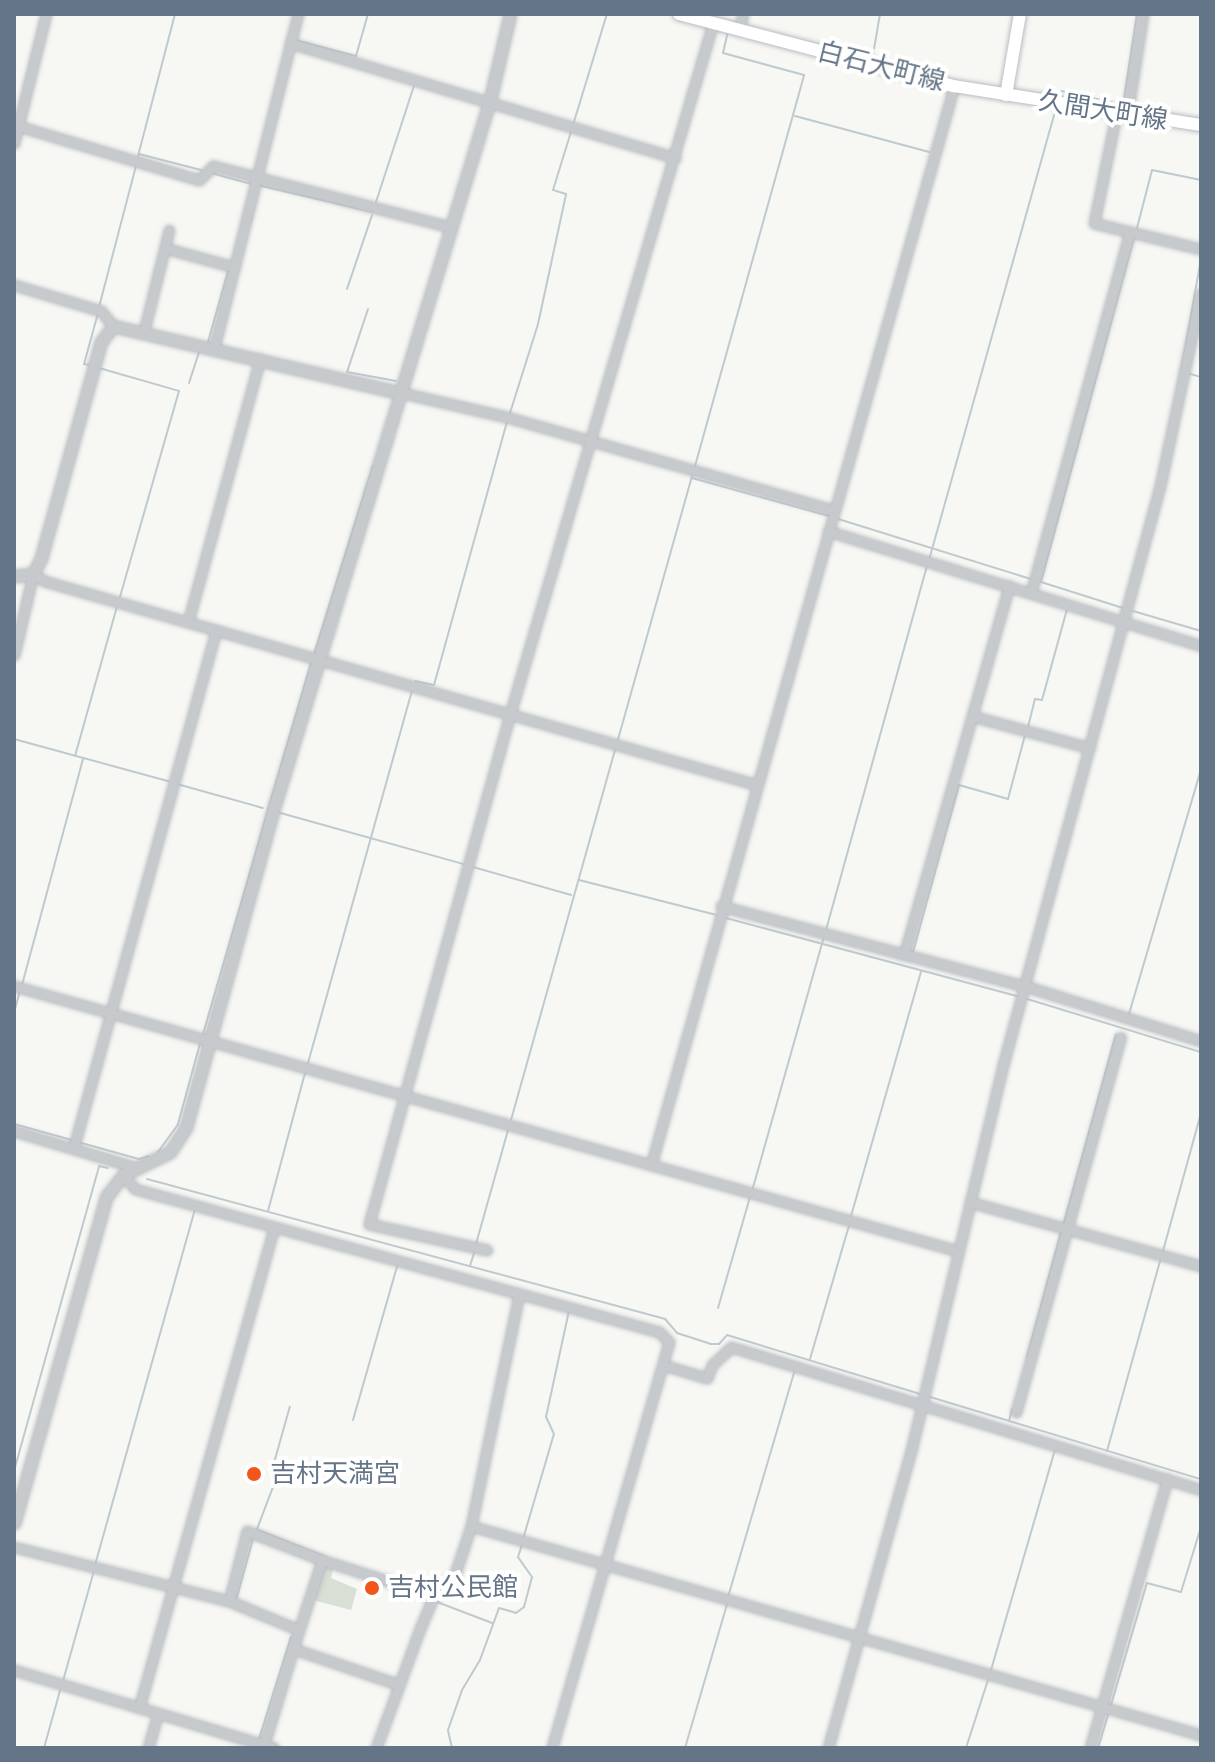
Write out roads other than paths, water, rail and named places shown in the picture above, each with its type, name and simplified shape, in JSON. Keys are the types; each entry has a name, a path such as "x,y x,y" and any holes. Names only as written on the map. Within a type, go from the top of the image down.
{"main road":[{"name":"白石大町線","path":"679,14 954,86 1006,95"},
{"path":"1006,95 1020,14"},
{"name":"久間大町線","path":"1006,95 1121,116 1201,125"}],"street":[{"path":"14,143 46,14"},
{"path":"208,346 247,221 253,182 293,44 298,14"},
{"path":"14,1523 99,1216 130,1171 160,1159 179,1142 204,1039 316,658 402,393 490,100 510,14"},
{"path":"481,1248 464,1243 462,1249 369,1224 510,714 675,158 727,27 743,14"},
{"path":"1143,14 1094,223 1200,249"},
{"path":"293,44 490,100 675,158"},
{"path":"651,1165 754,784 954,86"},
{"path":"18,126 199,180 213,166 253,182 372,205 450,227"},
{"path":"144,331 169,230"},
{"path":"1033,584 1134,233"},
{"path":"165,248 231,266"},
{"path":"14,285 98,310 113,326 508,417 699,471 831,519 928,562 1009,586 1033,584 1069,605 1201,646"},
{"path":"828,1748 924,1400 1022,994 1124,622 1185,373 1201,293"},
{"path":"14,655 33,574 94,367 113,326"},
{"path":"188,622 260,359"},
{"path":"14,576 33,574 119,602 754,784"},
{"path":"909,956 1009,586"},
{"path":"75,1143 216,630"},
{"path":"972,716 1090,748"},
{"path":"720,913 825,934 909,956 1022,994 1128,1017 1201,1041"},
{"path":"19,988 958,1251"},
{"path":"1016,1412 1064,1228 1121,1037"},
{"path":"14,1131 75,1143 130,1171 135,1189 659,1332 669,1342 552,1748"},
{"path":"970,1202 1201,1266"},
{"path":"139,1708 274,1227"},
{"path":"376,1748 397,1684 434,1596 455,1574 471,1526 519,1294"},
{"path":"663,1365 707,1378 712,1365 731,1347 924,1400 1056,1447 1201,1490"},
{"path":"1090,1748 1107,1708 1167,1479"},
{"path":"471,1526 1201,1735"},
{"path":"229,1601 247,1531 322,1560 434,1596"},
{"path":"14,1547 229,1601 299,1630"},
{"path":"14,1670 263,1745 322,1560"},
{"path":"294,1649 397,1684"},
{"path":"148,1748 158,1713"}],"waterway":[{"path":"138,156 175,14"},
{"path":"295,40 356,56 368,14"},
{"path":"573,125 607,14"},
{"path":"873,55 880,14"},
{"path":"1059,97 1061,91 1123,105 1137,14"},
{"path":"695,466 804,75 723,53 728,31"},
{"path":"376,202 414,86"},
{"path":"929,560 1056,107"},
{"path":"795,116 929,152"},
{"path":"510,413 538,324 566,194 553,190 571,132"},
{"path":"139,154 201,170"},
{"path":"99,307 136,166"},
{"path":"1137,228 1152,170 1201,180"},
{"path":"211,173 251,184"},
{"path":"257,185 373,212"},
{"path":"251,221 254,206"},
{"path":"347,289 372,215"},
{"path":"1041,582 1134,238"},
{"path":"1181,372 1201,258"},
{"path":"208,342 229,268"},
{"path":"368,309 347,372 396,381"},
{"path":"89,365 84,364 98,313"},
{"path":"189,383 199,352"},
{"path":"99,368 179,391 120,597"},
{"path":"1187,373 1201,377"},
{"path":"415,681 434,685 508,419"},
{"path":"314,654 373,466"},
{"path":"617,743 692,476"},
{"path":"692,478 829,516"},
{"path":"835,518 1031,579"},
{"path":"826,930 927,566"},
{"path":"1041,582 1123,608"},
{"path":"75,756 117,607"},
{"path":"1028,727 1035,699 1042,700 1067,609"},
{"path":"1133,611 1201,631"},
{"path":"203,1034 312,660"},
{"path":"308,1063 412,691"},
{"path":"913,952 959,785 1008,799 1025,735"},
{"path":"14,739 171,782"},
{"path":"511,1120 615,749"},
{"path":"22,985 83,759"},
{"path":"1129,1014 1201,769"},
{"path":"177,784 263,808"},
{"path":"277,812 463,864"},
{"path":"473,867 571,895"},
{"path":"579,880 716,915"},
{"path":"726,918 1018,996"},
{"path":"752,1191 824,936"},
{"path":"851,1216 921,972"},
{"path":"14,1013 20,991"},
{"path":"1024,998 1201,1052"},
{"path":"1063,1226 1116,1034"},
{"path":"158,1152 178,1124 201,1040"},
{"path":"268,1211 305,1073"},
{"path":"1163,1251 1201,1113"},
{"path":"14,1124 72,1140"},
{"path":"476,1244 508,1130"},
{"path":"78,1142 139,1159 149,1156"},
{"path":"14,1471 99,1166 108,1168"},
{"path":"147,1179 665,1319 677,1333 710,1344 719,1344 727,1335 920,1394"},
{"path":"718,1308 750,1197"},
{"path":"95,1565 195,1209"},
{"path":"810,1359 850,1222"},
{"path":"1027,1357 1061,1232"},
{"path":"470,1266 475,1250"},
{"path":"1107,1451 1161,1257"},
{"path":"353,1420 398,1263"},
{"path":"523,1539 554,1434 546,1417 569,1311"},
{"path":"728,1597 795,1369"},
{"path":"927,1396 1201,1479"},
{"path":"257,1529 273,1487 272,1470 290,1406"},
{"path":"1009,1421 1012,1409"},
{"path":"991,1670 1055,1449"},
{"path":"1111,1705 1147,1583 1181,1592 1201,1527"},
{"path":"258,1530 326,1557"},
{"path":"237,1597 253,1539"},
{"path":"452,1748 448,1730 462,1690 480,1660 499,1608 516,1613 524,1607 532,1577 518,1557 522,1545"},
{"path":"63,1681 94,1571"},
{"path":"420,1587 431,1589"},
{"path":"437,1602 492,1623"},
{"path":"685,1748 727,1604"},
{"path":"259,1739 291,1637"},
{"path":"966,1748 988,1680"},
{"path":"44,1748 61,1687"},
{"path":"1098,1748 1109,1711"}],"place":[{"name":"吉村天満宮","path":"254,1474"},
{"name":"吉村公民館","path":"372,1588"}]}
